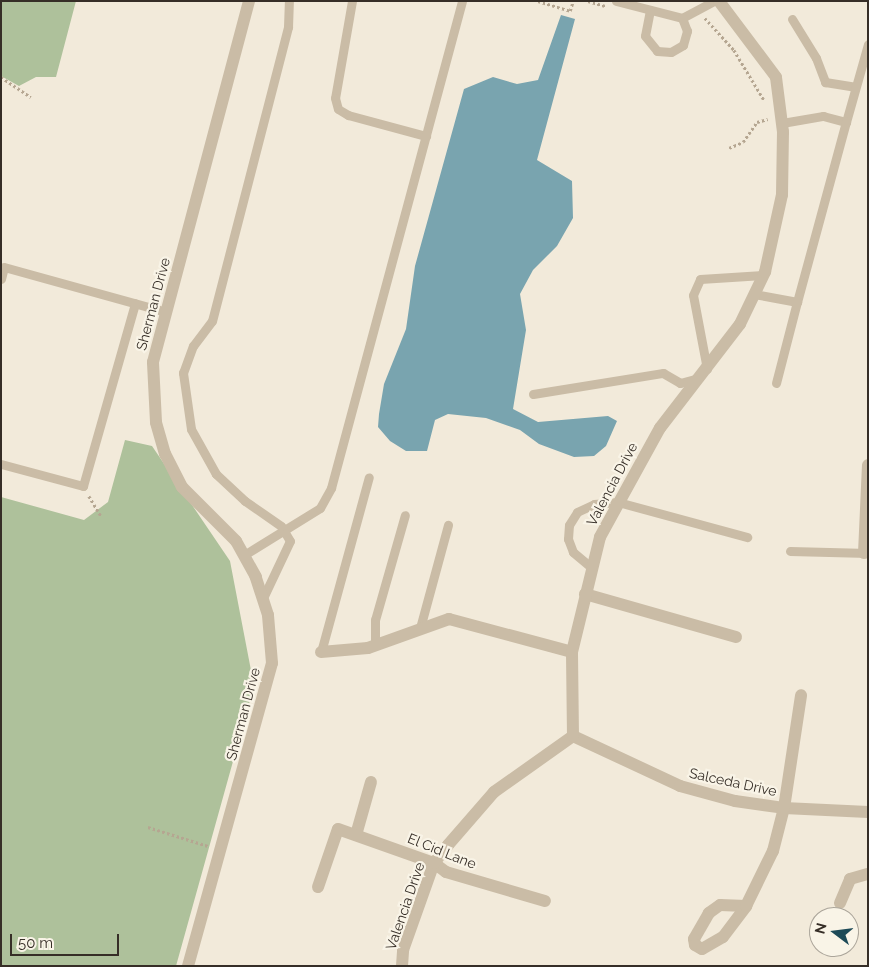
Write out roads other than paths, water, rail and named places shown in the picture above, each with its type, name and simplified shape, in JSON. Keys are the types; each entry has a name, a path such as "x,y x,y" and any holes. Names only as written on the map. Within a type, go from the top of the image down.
{"street":[{"name":"Sherman Drive","path":"188,966 272,662 268,615 256,577 236,541 182,487 165,454 156,422 153,362 249,1"},
{"name":"Valencia Drive","path":"402,966 403,950 434,863 494,792 573,736 572,652 600,537 660,428 705,374 740,324 764,275 782,195 782,123 776,77 719,1"},
{"path":"866,553 868,465"},
{"path":"585,594 736,637"},
{"path":"321,652 375,645 449,619 572,652"},
{"path":"746,906 773,851 784,808 801,695"},
{"name":"Salceda Drive","path":"573,736 680,786 735,800 784,808 868,812"},
{"path":"356,835 371,782"},
{"name":"El Cid Lane","path":"318,887 338,829 434,863 446,872 545,900"},
{"path":"840,903 850,879 868,874"}],"lane":[{"path":"263,598 290,541 284,531 216,474 191,430 183,372 193,346 212,321 288,27 289,1"},
{"path":"352,1 335,98 338,109 348,115 426,136"},
{"path":"244,555 320,508 331,488 462,1"},
{"path":"615,5 643,6 682,18 714,1"},
{"path":"643,6 645,36 657,52 671,52 683,44 687,31 682,18"},
{"path":"792,19 816,58 826,82 856,87"},
{"path":"776,383 868,44"},
{"path":"782,123 823,116 846,122"},
{"path":"1,278 3,267 166,312"},
{"path":"532,394 663,373 680,383 705,374 693,294 700,279 764,275"},
{"path":"754,294 798,302"},
{"path":"1,464 83,486 135,303"},
{"path":"321,652 369,477"},
{"path":"592,568 574,552 568,538 569,525 578,512 594,504 618,502 747,537"},
{"path":"375,645 375,620 405,515"},
{"path":"420,628 448,525"},
{"path":"790,551 866,553"}],"water":[{"path":"561,15 575,19 537,160 572,181 573,218 557,246 533,270 520,294 526,330 513,409 538,422 608,416 617,421 606,446 594,456 574,457 539,444 520,430 486,418 448,414 435,420 427,451 406,451 390,441 378,427 379,414 384,384 406,329 415,266 464,89 493,77 517,84 538,80"}]}
